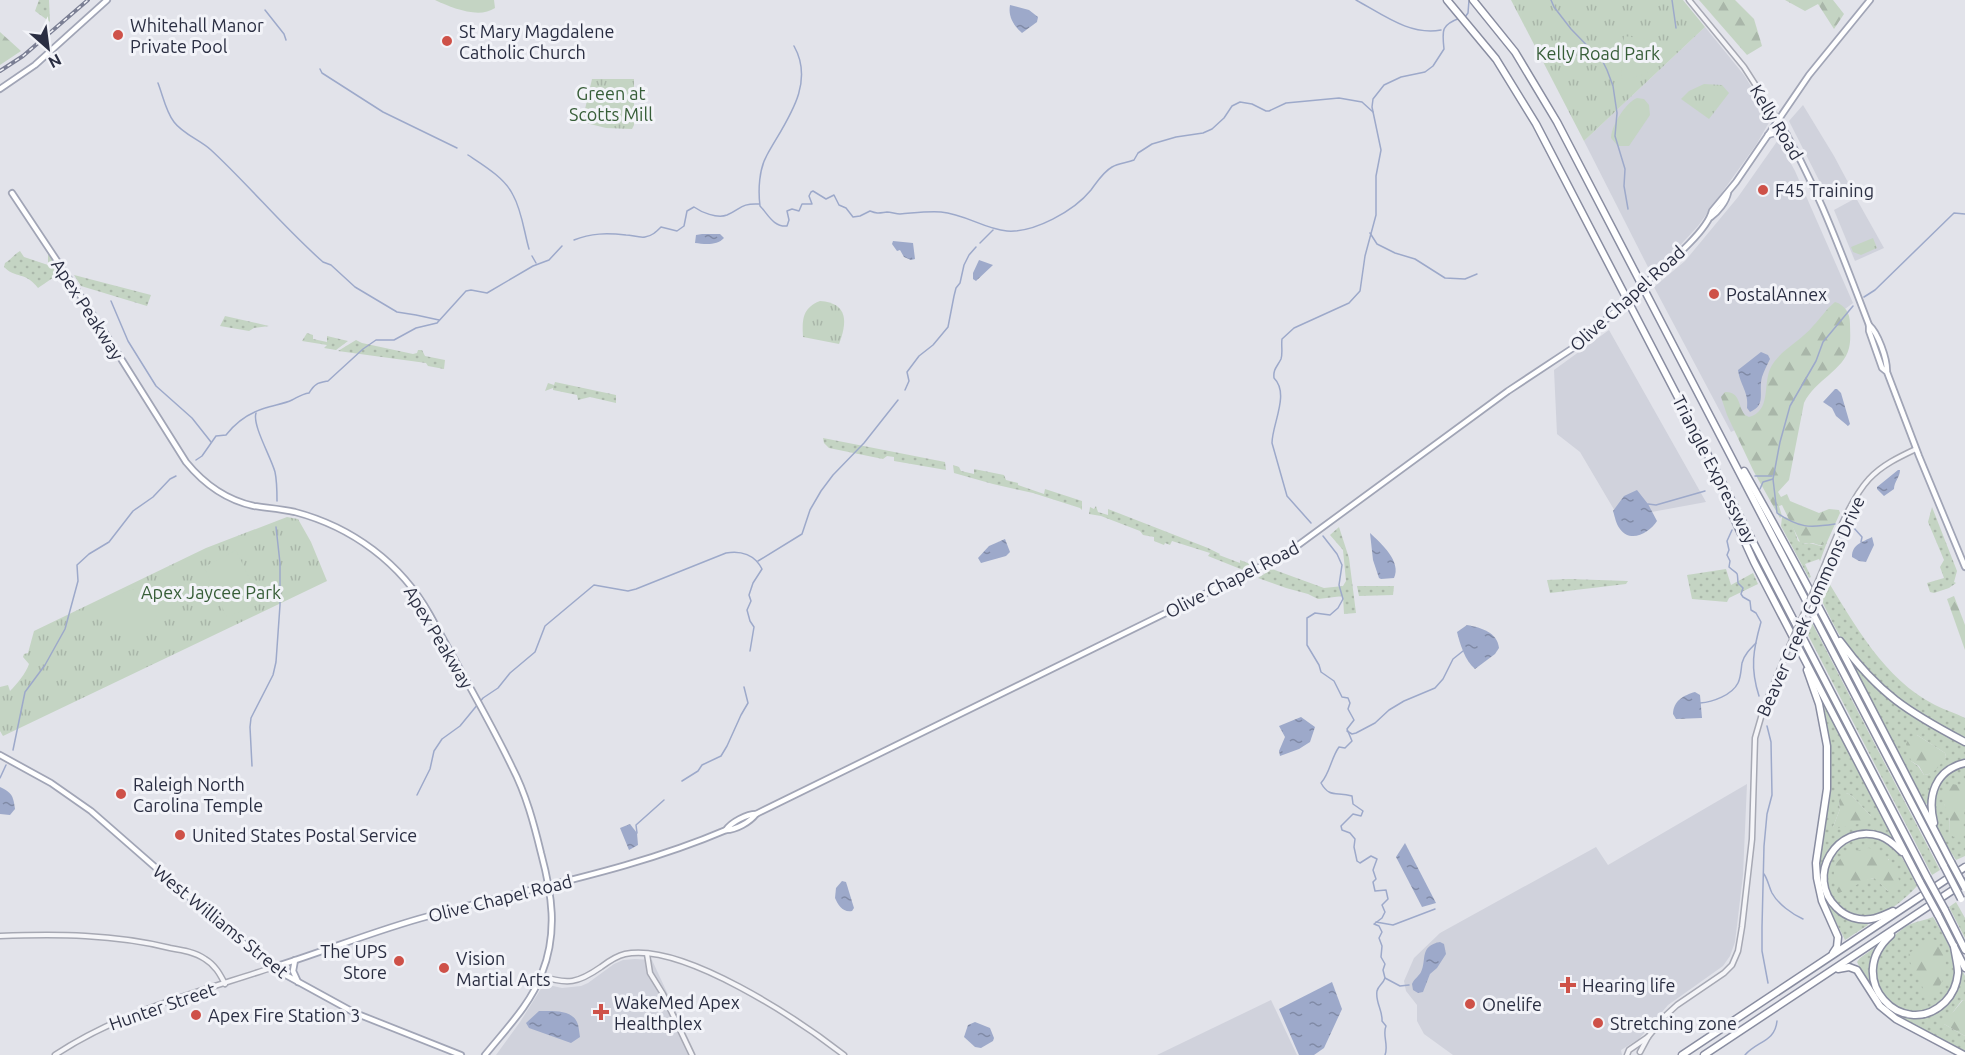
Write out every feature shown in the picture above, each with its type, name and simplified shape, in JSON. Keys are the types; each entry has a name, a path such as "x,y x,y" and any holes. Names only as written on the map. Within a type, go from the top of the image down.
{"highway":[{"name":"Triangle Expressway","path":"1446,0 1496,59 1536,123 1965,950"},
{"name":"Triangle Expressway","path":"1473,0 1515,52 1557,122 1965,907"},
{"path":"1732,456 1740,464 1779,531 1965,888"},
{"path":"1720,478 1738,528 1965,968"},
{"path":"1828,623 1858,665 1891,698 1920,718 1965,742"},
{"path":"1801,653 1819,704 1827,746 1827,789 1816,863 1822,901 1838,937 1837,947 1831,956"},
{"path":"1936,833 1931,804 1935,785 1946,772 1965,763"},
{"path":"1905,907 1872,919 1861,920 1852,917 1842,913 1830,901 1824,886 1823,875 1831,851 1844,840 1857,835 1881,836 1894,844 1907,857"},
{"path":"1682,1055 1965,867"},
{"path":"1704,1055 1965,882"},
{"path":"1905,922 1887,938 1878,951 1872,969 1874,983 1880,996 1887,1004 1899,1011 1907,1014 1922,1014 1933,1010 1947,1000 1957,980 1957,964 1953,946"},
{"path":"1829,972 1853,968 1880,1006 1896,1019 1964,1055"}],"main road":[{"path":"0,89 35,65 107,0"},
{"name":"Olive Chapel Road","path":"274,968 430,915 660,856 738,826 756,814 1286,554 1481,411 1576,346 1683,249 1711,217 1712,212 1728,193 1809,75 1870,0"},
{"name":"Kelly Road","path":"1778,120 1821,203 1869,325 1882,368 1887,372 1965,567"},
{"path":"1768,135 1779,132 1787,135"},
{"name":"Apex Peakway","path":"12,193 186,462 210,486 230,498 309,517 349,533 386,560 420,598 513,767 531,816 550,886 553,931 541,976 529,998 485,1055"},
{"name":"West Williams Street","path":"0,755 51,783 91,811 274,968 355,1013 461,1055"},
{"path":"295,960 293,969 297,982"}],"street":[{"name":"Kelly Road","path":"1689,0 1744,67 1778,120"},
{"name":"Beaver Creek Commons Drive","path":"1627,1055 1629,1050 1648,1037 1677,1005 1728,970 1738,951 1752,839 1755,738 1764,707 1850,508 1861,489 1884,466 1916,449"},
{"path":"0,936 86,935 129,939 158,945 208,960 216,968 225,984"},
{"path":"541,976 560,982 586,978 618,956 629,953 647,954 681,962 730,982 782,1012 844,1055"},
{"path":"647,954 650,974 663,994 692,1055"},
{"name":"Hunter Street","path":"55,1055 113,1022 274,968"},
{"name":"Beaver Creek Commons Drive","path":"1641,1053 1648,1037"},
{"path":"1635,1048 1641,1053"}],"shaded area":[{"path":"1705,27 1744,75 1771,119 1756,145 1698,226 1651,273 1584,141"},
{"path":"1803,105 1851,188 1829,200 1789,121"},
{"path":"1778,140 1795,171 1853,303 1845,309 1766,407 1751,422 1731,432 1654,287 1685,261 1738,197"},
{"path":"1856,198 1884,248 1855,261 1834,210"},
{"path":"1609,330 1706,502 1619,518 1580,452 1557,434 1554,370"},
{"path":"1747,784 1743,875 1735,942 1730,956 1723,966 1668,1005 1639,1039 1621,1050 1622,1055 1453,1055 1424,1034 1417,1021 1417,1005 1406,991 1404,981 1414,958 1440,933 1596,847 1608,865"},
{"name":"WakeMed Apex Healthplex","path":"623,960 652,960 696,1055 496,1055 544,984 562,988 581,986 614,964"},
{"path":"1271,1000 1297,1055 1157,1055"}],"green space":[{"path":"39,0 49,0 50,22 35,11"},
{"path":"435,0 494,0 495,8 481,13 473,12 457,9"},
{"name":"Kelly Road Park","path":"1511,0 1683,0 1705,27 1584,141"},
{"path":"1699,0 1735,0 1754,19 1762,46 1747,55"},
{"path":"1785,0 1833,0 1844,14 1834,29 1818,4 1805,11"},
{"path":"0,32 21,51 0,65"},
{"path":"1624,36 1666,42 1661,58 1645,74 1621,79"},
{"name":"Green at Scotts Mill","path":"592,79 634,79 634,125 632,129 606,128 582,122"},
{"path":"1704,84 1722,85 1729,93 1709,119 1681,99 1689,91"},
{"path":"1637,98 1644,99 1649,105 1650,115 1629,146 1618,146 1611,138 1616,121 1624,109"},
{"path":"1873,238 1877,248 1861,255 1853,252 1851,247"},
{"path":"20,251 24,257 48,265 48,253 60,273 38,288 29,279 8,271 4,267 5,263"},
{"path":"74,275 151,295 147,306 81,286"},
{"path":"820,301 841,310 844,322 839,344 803,337 804,315 810,307"},
{"path":"1835,302 1844,307 1849,316 1849,348 1841,363 1815,388 1804,403 1789,480 1778,492 1781,497 1787,494 1790,501 1819,513 1829,509 1839,510 1840,513 1825,544 1801,544 1782,505 1779,506 1782,516 1780,518 1754,472 1721,397 1725,392 1730,392 1736,396 1745,415 1749,417 1756,414 1763,404 1768,376 1774,363"},
{"path":"225,316 269,326 249,331 220,326"},
{"path":"307,333 313,335 313,339 327,342 327,336 348,341 336,350 324,348 327,345 302,341"},
{"path":"356,340 413,354 422,350 425,356 445,360 444,369 428,366 426,363 338,351"},
{"path":"555,382 616,395 616,403 590,397 578,400 577,395 553,390 553,388 545,391 548,383 554,385"},
{"path":"823,438 945,462 946,470 894,461 894,457 887,456 883,459 829,448"},
{"path":"953,465 959,467 961,471 974,474 974,469 1004,475 1006,480 1044,494 1045,489 1082,501 1082,510 1033,493 954,473"},
{"path":"1096,506 1098,512 1108,515 1108,509 1208,548 1219,555 1253,565 1243,570 1208,556 1210,553 1172,541 1170,545 1165,543 1164,545 1154,541 1154,537 1143,535 1140,531 1101,516 1089,514 1090,507 1094,509"},
{"path":"1932,507 1957,571 1954,582 1956,583 1934,593 1930,592 1927,583 1944,578 1940,567 1944,560 1928,522"},
{"name":"Apex Jaycee Park","path":"287,517 298,519 311,542 327,581 3,736 0,731 0,687 8,685 10,691 26,671 29,664 23,657 28,653 34,631 206,548"},
{"path":"1782,517 1790,518 1798,541 1821,546 1827,542 1820,561 1819,559 1805,564 1811,577 1809,578 1781,526"},
{"path":"1339,527 1349,558 1356,613 1344,614 1343,596 1318,599 1258,578 1272,569 1324,588 1343,586 1346,581 1343,550 1330,535"},
{"path":"236,550 260,601 227,618 204,567"},
{"path":"1726,569 1731,585 1753,573 1758,584 1729,598 1727,602 1692,599 1687,575"},
{"path":"1826,578 1860,632 1886,666 1917,694 1965,718 1965,738 1914,710 1884,687 1857,660 1841,638 1819,595"},
{"path":"1547,580 1628,581 1626,584 1550,593"},
{"path":"1357,586 1394,586 1393,595 1359,596"},
{"path":"142,588 167,596 144,640 141,641 97,619 106,607 121,594"},
{"path":"1954,596 1965,625 1965,650 1947,599"},
{"path":"1812,623 1940,870 1932,875 1804,627"},
{"path":"1851,659 1876,686 1903,708 1965,744 1965,761 1934,783 1928,803 1926,804 1917,791 1849,660","holes":["1917,735 1945,753 1946,757 1929,774 1924,775 1911,761"]},
{"path":"1823,703 1897,841 1867,832 1847,836 1830,851 1819,873 1829,766 1826,725 1821,704","holes":["1847,793 1871,816 1833,827 1840,809 1839,801"]},
{"path":"1917,735 1945,753 1946,757 1934,771 1924,775 1919,766 1911,761 1906,744 1910,737"},
{"path":"1965,765 1965,786 1944,804 1949,815 1949,834 1965,809 1965,856 1956,860 1935,823 1933,808 1936,792 1944,778"},
{"path":"1952,784 1965,786 1965,809 1961,832 1954,837 1949,834 1950,820 1941,796"},
{"path":"1847,793 1871,816 1871,820 1834,829 1840,809 1839,801 1841,796"},
{"path":"1865,836 1878,838 1893,847 1903,859 1917,886 1890,909 1869,917 1857,916 1839,906 1828,889 1826,879 1826,869 1836,850 1846,842","holes":["1889,859 1888,891 1875,878 1863,880"]},
{"path":"1869,848 1881,853 1890,861 1900,884 1896,889 1888,891 1874,878 1838,893 1834,874 1838,861 1850,853"},
{"path":"1824,895 1832,907 1842,915 1868,925 1845,940"},
{"path":"1956,902 1965,918 1965,938 1949,907"},
{"path":"1933,917 1953,957 1955,981 1948,996 1936,1006 1921,1011 1906,1011 1892,1006 1882,995 1876,978 1877,958 1885,945 1902,929"},
{"path":"1932,939 1936,940 1946,964 1942,981 1928,998 1908,958 1909,953"},
{"path":"1874,948 1869,970 1872,986 1870,987 1857,962"},
{"path":"1963,972 1965,1001 1962,1000 1944,1024 1965,1036 1965,1053 1911,1026 1892,1013 1893,1011 1927,1015 1940,1010 1950,1000"},
{"path":"1963,1000 1965,1001 1965,1036 1944,1024 1943,1020"}],"water":[{"path":"1010,5 1029,10 1038,17 1037,22 1022,33 1012,20"},
{"path":"720,234 724,238 714,243 695,243 696,235"},
{"path":"893,241 913,243 915,259 904,257 900,250 897,251 892,244"},
{"path":"979,260 993,265 976,281 973,279 973,273"},
{"path":"1761,352 1768,355 1770,359 1762,377 1760,402 1750,412 1738,370"},
{"path":"1835,389 1841,393 1850,424 1848,426 1836,416 1832,408 1823,402"},
{"path":"1898,470 1900,473 1894,489 1884,496 1877,487"},
{"path":"1637,490 1657,521 1640,535 1629,536 1619,527 1613,511 1624,496"},
{"path":"1370,533 1385,547 1393,559 1396,572 1394,578 1379,578 1373,560"},
{"path":"1872,537 1874,545 1866,562 1852,557 1856,546"},
{"path":"1005,539 1010,552 1006,556 981,563 978,558 989,546"},
{"path":"1467,625 1492,634 1499,648 1495,654 1475,669 1461,647 1457,632"},
{"path":"1695,692 1700,695 1702,718 1676,719 1673,709 1677,702"},
{"path":"1301,717 1315,727 1310,742 1280,756 1279,751 1285,737 1279,726"},
{"path":"0,787 13,797 15,809 10,815 0,814"},
{"path":"630,824 637,833 638,845 629,850 620,828"},
{"path":"1405,843 1436,903 1422,907 1396,857"},
{"path":"842,881 846,882 854,908 852,911 843,910 835,898 836,888"},
{"path":"1440,942 1444,944 1446,954 1430,974 1423,992 1418,993 1413,990 1412,984 1421,972 1426,950"},
{"path":"1332,982 1342,1009 1324,1048 1314,1055 1299,1055 1279,1009"},
{"path":"539,1011 570,1015 577,1022 580,1037 571,1043 529,1028 526,1023"},
{"path":"975,1022 990,1028 994,1038 981,1048 975,1047 964,1037 968,1025"}],"waterway":[{"path":"1356,0 1407,27 1418,30 1441,30"},
{"path":"1465,17 1468,13 1469,0"},
{"path":"1551,0 1571,29 1603,62 1613,86 1617,113 1615,136 1625,169 1624,186 1628,209"},
{"path":"1672,0 1676,28"},
{"path":"265,10 284,34 286,40"},
{"path":"1311,523 1287,496 1272,443 1280,401 1279,385 1274,375 1282,357 1282,339 1294,328 1349,303 1360,291 1365,256 1376,215 1376,176 1381,150 1372,107 1373,99 1384,85 1401,77 1425,72 1433,66 1444,49 1444,29 1449,23 1460,18"},
{"path":"794,46 802,75 800,89 796,103 764,161 759,187 760,206 774,222 782,226 787,226 789,220 787,211 792,209 799,211 802,204 812,204 809,196 813,191 826,199 834,195 839,205 846,208 853,217 870,211 900,214 941,212 999,230 1018,231 1041,224 1064,213 1084,198 1109,169 1134,160 1138,153 1152,144 1212,129 1224,118 1232,106 1240,102 1269,111 1286,103 1339,98 1362,102 1373,112"},
{"path":"320,69 322,73 383,112 457,148"},
{"path":"158,83 174,122 211,150 323,262 331,265 355,287 397,312 439,320"},
{"path":"468,155 493,172 509,189 519,208 529,249"},
{"path":"574,240 599,234 645,237 652,235 661,227 677,231 684,226 687,211 694,207 709,214 723,216 745,205 759,204"},
{"path":"1864,297 1875,290 1954,213 1965,214"},
{"path":"980,243 993,230"},
{"path":"1370,233 1377,244 1415,259 1445,278 1465,279 1477,274"},
{"path":"196,460 202,456 216,436 226,435 254,412 309,393 317,384 328,381 376,340 394,340 416,328 437,323 466,291 487,293 533,266 549,260 562,246"},
{"path":"905,390 909,381 907,372 919,356 933,345 948,327 956,288 960,283 964,265 976,247"},
{"path":"532,256 536,263"},
{"path":"111,301 128,341 156,386 192,418 211,442"},
{"path":"1760,489 1763,482 1773,479 1790,406 1816,361 1823,342 1853,306"},
{"path":"758,561 802,534 810,510 821,491 864,443 898,400"},
{"path":"256,413 259,433 275,472 277,501"},
{"path":"13,750 25,692 45,665 65,629 78,581 77,565 89,554 109,542 133,511 176,476"},
{"path":"1755,476 1772,476"},
{"path":"1773,479 1777,513 1792,522 1805,526 1835,524"},
{"path":"1648,504 1656,505 1705,491"},
{"path":"252,766 251,718 273,675 276,662 280,605 280,563 276,527"},
{"path":"1854,528 1862,537 1861,542"},
{"path":"1732,530 1727,541 1729,567 1737,574 1738,583 1743,588 1741,594 1750,601 1751,610 1756,613 1761,622 1754,659 1754,677 1759,696"},
{"path":"1323,536 1337,554 1342,565 1339,585 1343,599 1330,615 1315,613 1307,618 1307,645 1321,672 1334,681 1342,697 1348,698 1350,703 1348,709 1354,720 1347,729 1352,741 1345,748 1339,747 1321,783 1331,793 1352,796 1353,804 1363,811 1361,816 1353,814 1341,826 1342,830 1350,833 1355,839 1357,861 1360,863 1371,856 1377,859 1373,870 1376,879 1373,882 1375,891 1386,890 1388,899 1382,905 1385,912 1382,918 1374,924 1379,926 1382,932 1379,938 1382,946 1381,957 1385,964 1383,970 1385,978 1377,995 1382,1021 1386,1026 1385,1055"},
{"path":"417,795 430,769 434,751 442,739 460,726 483,698 498,688 510,673 535,652 545,626 594,585 628,591 726,553 737,552 747,555 756,560 762,569 749,595 751,601 747,610 754,627 750,651"},
{"path":"1700,703 1722,697 1735,687 1740,678 1744,657 1756,643"},
{"path":"1347,731 1352,734 1356,733 1375,723 1389,710 1404,701 1435,688 1443,679 1453,659 1463,651"},
{"path":"682,781 698,771 702,765 721,756 748,703 744,687"},
{"path":"1767,726 1771,742 1772,795 1767,814 1764,846 1762,951 1768,983"},
{"path":"0,778 6,765"},
{"path":"637,833 636,825 664,800"},
{"path":"1764,874 1778,901 1803,919"},
{"path":"1376,922 1393,925 1435,909"},
{"path":"1385,978 1400,986 1409,985"},
{"path":"1745,1055 1773,1033 1777,1021"}],"railway":[{"path":"0,71 23,56 88,0"}],"place":[{"name":"Whitehall Manor Private Pool","path":"118,35"},
{"name":"St Mary Magdalene Catholic Church","path":"447,41"},
{"name":"F45 Training","path":"1763,190"},
{"name":"PostalAnnex","path":"1714,294"},
{"name":"Raleigh North Carolina Temple","path":"121,794"},
{"name":"United States Postal Service","path":"180,835"},
{"name":"The UPS Store","path":"399,961"},
{"name":"Vision Martial Arts","path":"444,968"},
{"name":"Hearing life","path":"1568,985"},
{"name":"Onelife","path":"1470,1004"},
{"name":"WakeMed Apex Healthplex","path":"601,1012"},
{"name":"Apex Fire Station 3","path":"196,1015"},
{"name":"Stretching zone","path":"1598,1023"}]}
